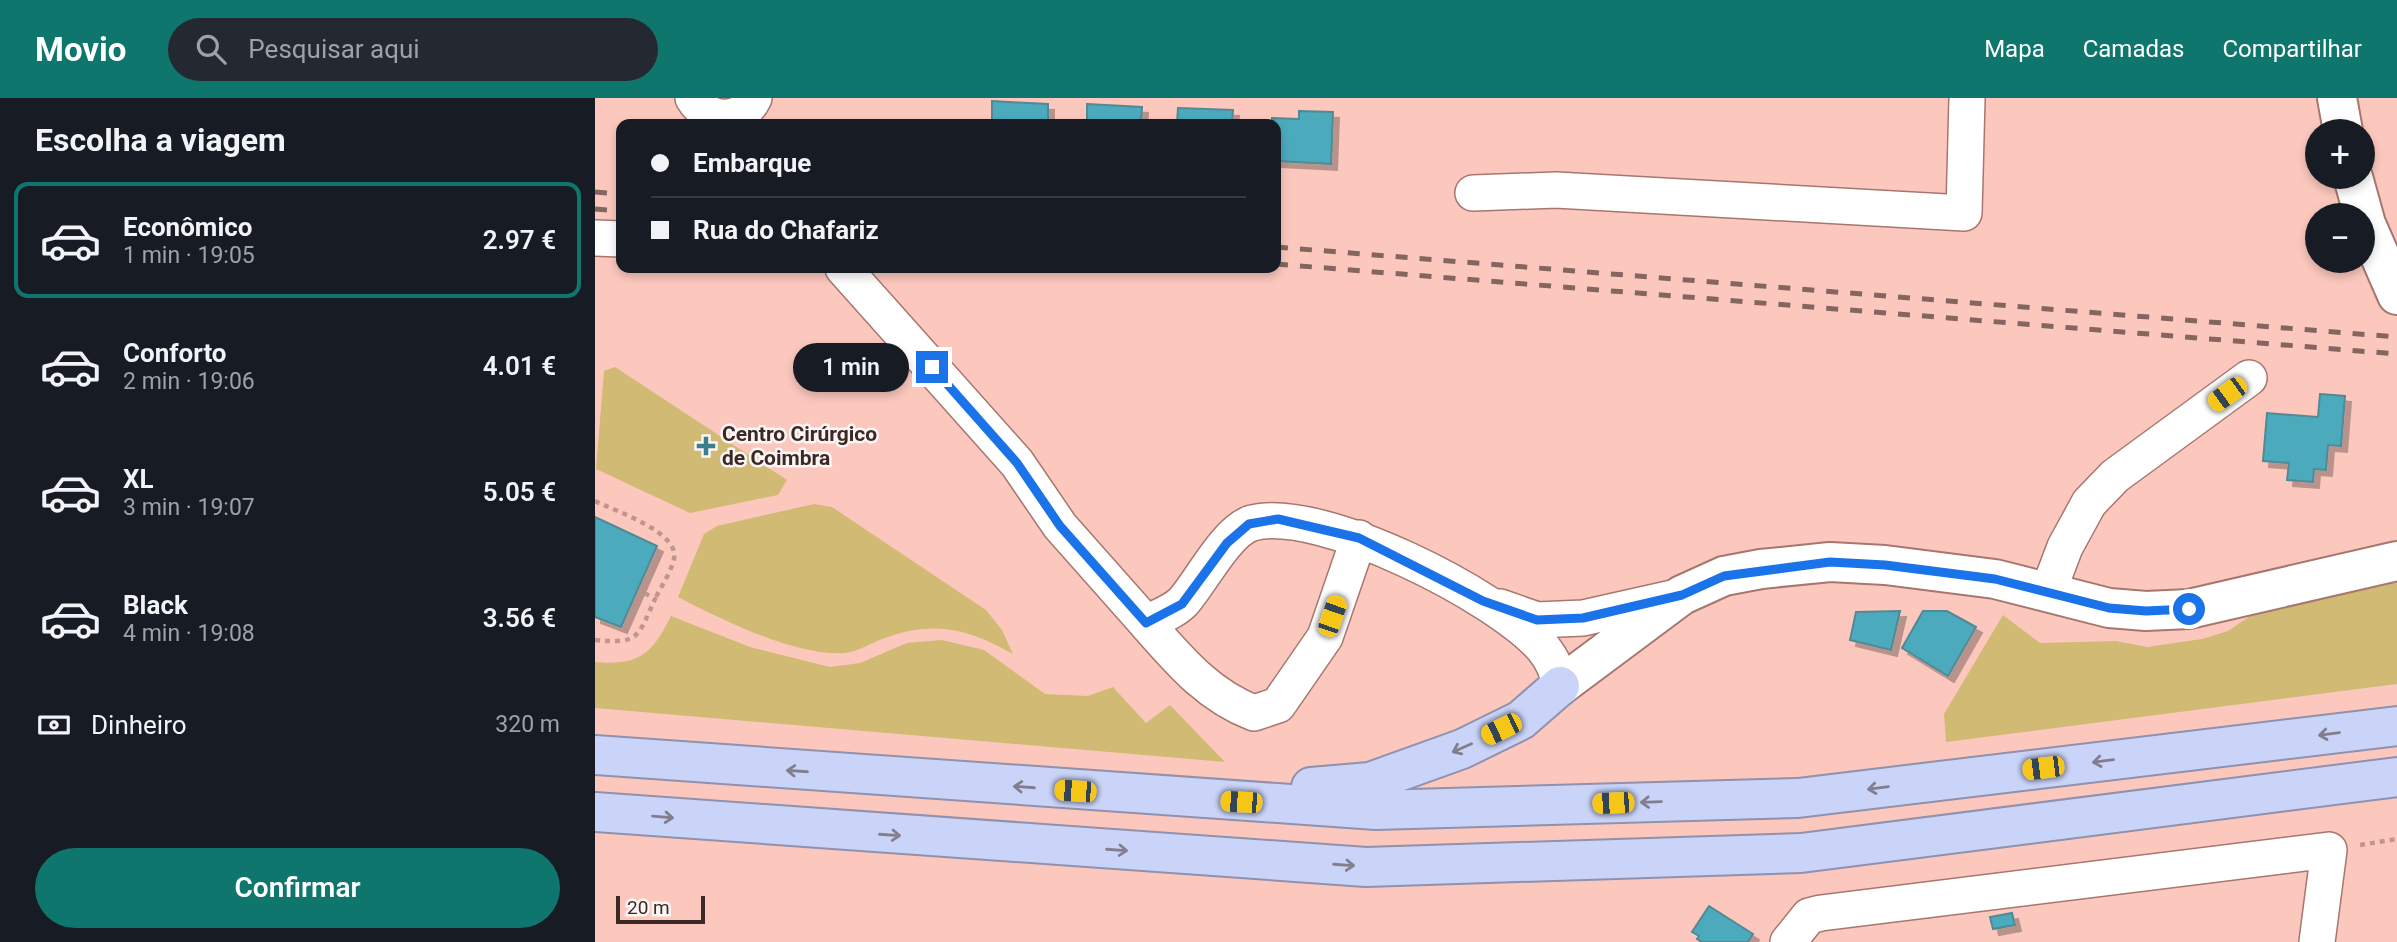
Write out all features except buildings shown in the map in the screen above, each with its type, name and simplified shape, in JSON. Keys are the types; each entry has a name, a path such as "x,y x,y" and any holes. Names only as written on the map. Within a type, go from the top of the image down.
{"highway":[{"path":"1214,800 1267,783 1307,787 1370,782 1416,767 1521,720 1560,686"},
{"path":"595,755 1376,810 1798,798 2397,726"},
{"path":"595,812 1366,867 1801,853 2397,777"}],"street":[{"path":"693,98 702,110 723,118 744,111 754,98"},
{"path":"1472,193 1556,190 1964,212 1967,98"},
{"path":"2337,98 2341,119"},
{"path":"2356,189 2366,224 2397,295"},
{"path":"595,238 616,239"},
{"path":"847,273 1017,463 1060,526 1196,679 1226,702 1254,713 1278,705 1325,636 1359,538"},
{"path":"2048,592 2065,547 2089,503 2116,476 2249,378"},
{"path":"1146,623 1182,604 1227,543 1249,524 1278,519 1359,538 1483,601 1537,620 1583,618 1682,595 1724,576 1830,562 1885,565 1995,579 2109,608 2146,611 2189,609 2397,561"},
{"path":"1483,601 1542,646 1556,666 1560,686 1682,595"},
{"path":"1788,942 1809,916 1821,913 2329,849 2317,942"}],"path":[{"path":"595,501 662,534 671,543 674,561 642,628 632,640 595,640"},
{"path":"641,591 655,599"},
{"path":"2329,849 2397,839"}],"shaded area":[{"path":"615,367 787,480 778,495 690,513 596,469 604,371"},
{"path":"814,504 832,507 986,610 1002,630 1013,654 966,633 936,629 903,632 850,652 826,653 759,635 678,597 704,534 717,526"},
{"path":"2397,579 2397,684 1946,742 1944,714 2003,615 2040,643 2116,641 2147,647 2202,639 2228,631 2250,616"},
{"path":"671,616 750,647 830,667 860,663 907,643 942,640 984,650 1045,694 1088,696 1113,687 1146,723 1170,705 1225,762 595,708 595,662 623,662 642,655 657,640"}],"railway":[{"path":"595,192 616,194"},
{"path":"595,209 616,211"},
{"path":"1281,247 2397,337"},
{"path":"1281,264 2397,354"}],"place":[{"name":"Centro Cirúrgico de Coimbra","path":"706,446"}],"route":[{"path":"932,367 1017,463 1060,526 1146,623 1182,604 1227,543 1249,524 1278,519 1359,538 1404,558 1483,601 1537,620 1583,618 1682,595 1724,576 1830,562 1885,565 1995,579 2109,608 2146,611 2189,609"}]}
